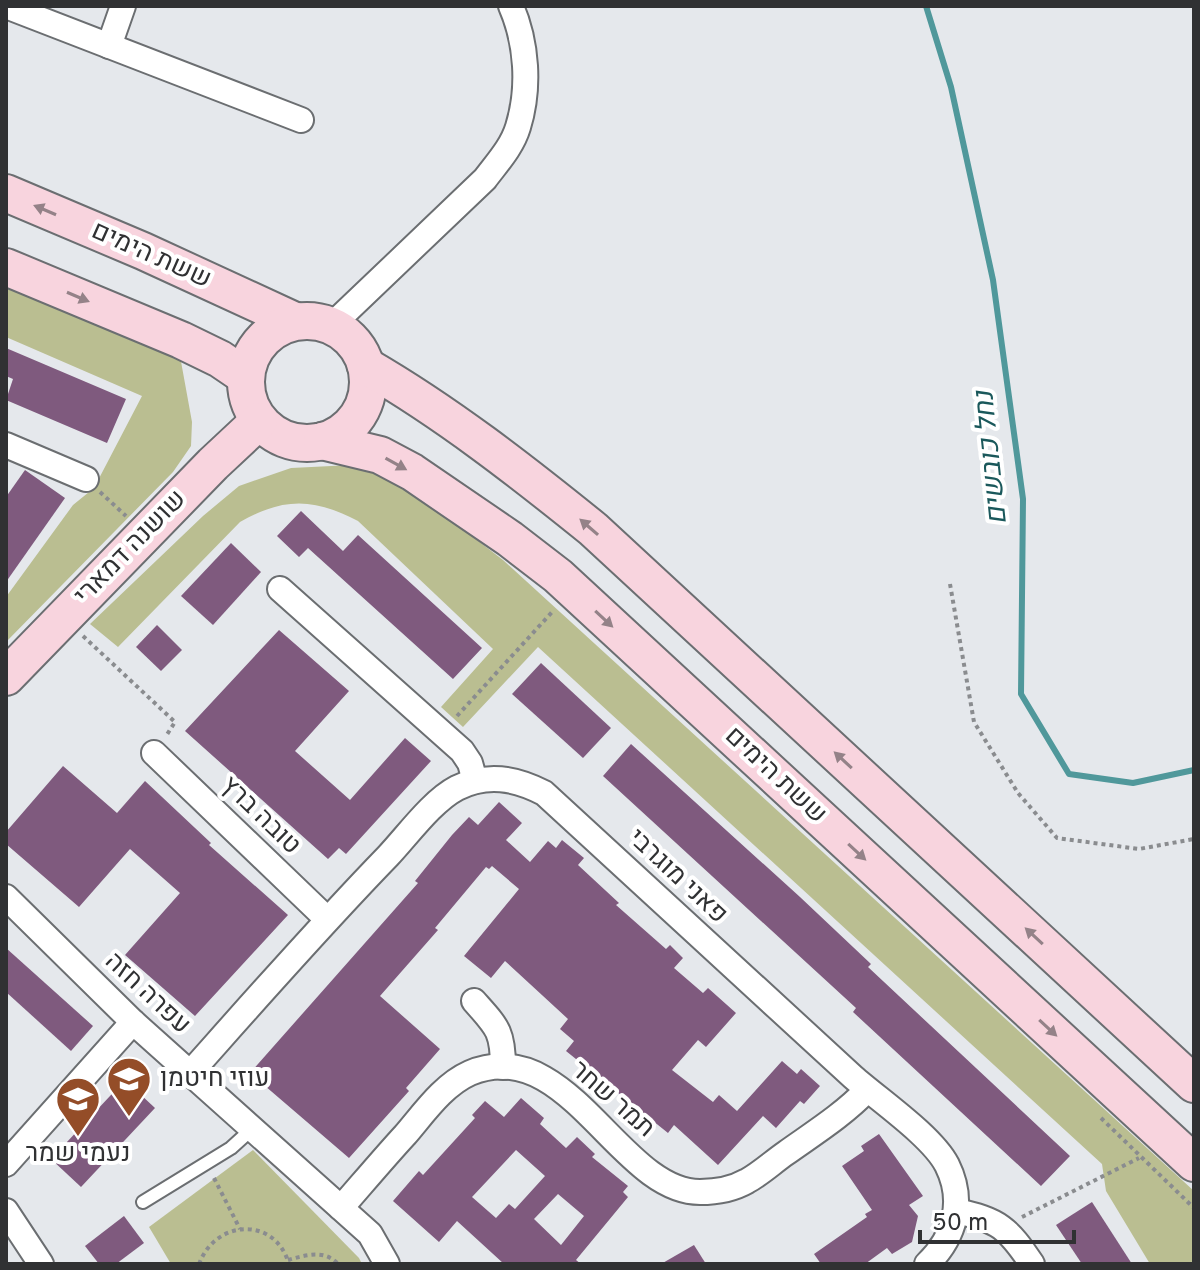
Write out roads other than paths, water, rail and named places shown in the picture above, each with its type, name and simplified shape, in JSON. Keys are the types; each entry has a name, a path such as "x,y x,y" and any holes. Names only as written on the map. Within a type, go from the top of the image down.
{"main road":[{"name":"ששת הימים","path":"6,193 143,251 295,321"},
{"path":"6,267 181,340 220,359 245,376"},
{"path":"295,321 314,321 331,326 353,342 366,366 368,385 364,404 347,427 322,441 305,443 272,433 259,421 248,400 245,376 250,357 261,341 276,328 295,321"},
{"path":"366,366 495,451 593,529 1194,1084"},
{"name":"שושנה דמארי","path":"6,677 213,464 259,421"},
{"name":"ששת הימים","path":"322,441 380,455 412,472 510,539 572,590 1182,1152"}],"street":[{"path":"6,6 301,120"},
{"path":"109,46 123,6"},
{"path":"331,326 485,179 504,155 518,129 524,102 521,32 511,6"},
{"path":"6,445 86,479"},
{"path":"191,1072 327,919 445,797 475,781 470,763 462,751 280,589"},
{"name":"טובה ברץ","path":"154,753 327,919"},
{"name":"פאני מוגרבי","path":"475,781 500,778 522,782 544,793 867,1090 929,1143 946,1163 955,1190 956,1211 951,1234 942,1250 927,1264"},
{"name":"עפרה חזה","path":"6,897 133,1022 370,1234 387,1264"},
{"path":"474,1001 492,1021 503,1041 503,1067"},
{"path":"11,1149 133,1022"},
{"name":"תמר שחר","path":"341,1208 445,1089 469,1074 495,1066 523,1069 552,1082 646,1167 670,1185 696,1192 722,1190 745,1182 849,1109 867,1090"},
{"path":"6,1211 41,1264"},
{"path":"956,1211 986,1218 1002,1227 1032,1264"}],"lane":[{"path":"143,1202 231,1148 253,1128"}],"waterway":[{"name":"נחל כובשים","path":"926,6 951,87 993,280 1023,499 1021,694 1069,774 1133,783 1194,770"}],"place":[{"name":"עוזי חיטמן","path":"129,1118"},
{"name":"נעמי שמר","path":"78,1138"}]}
